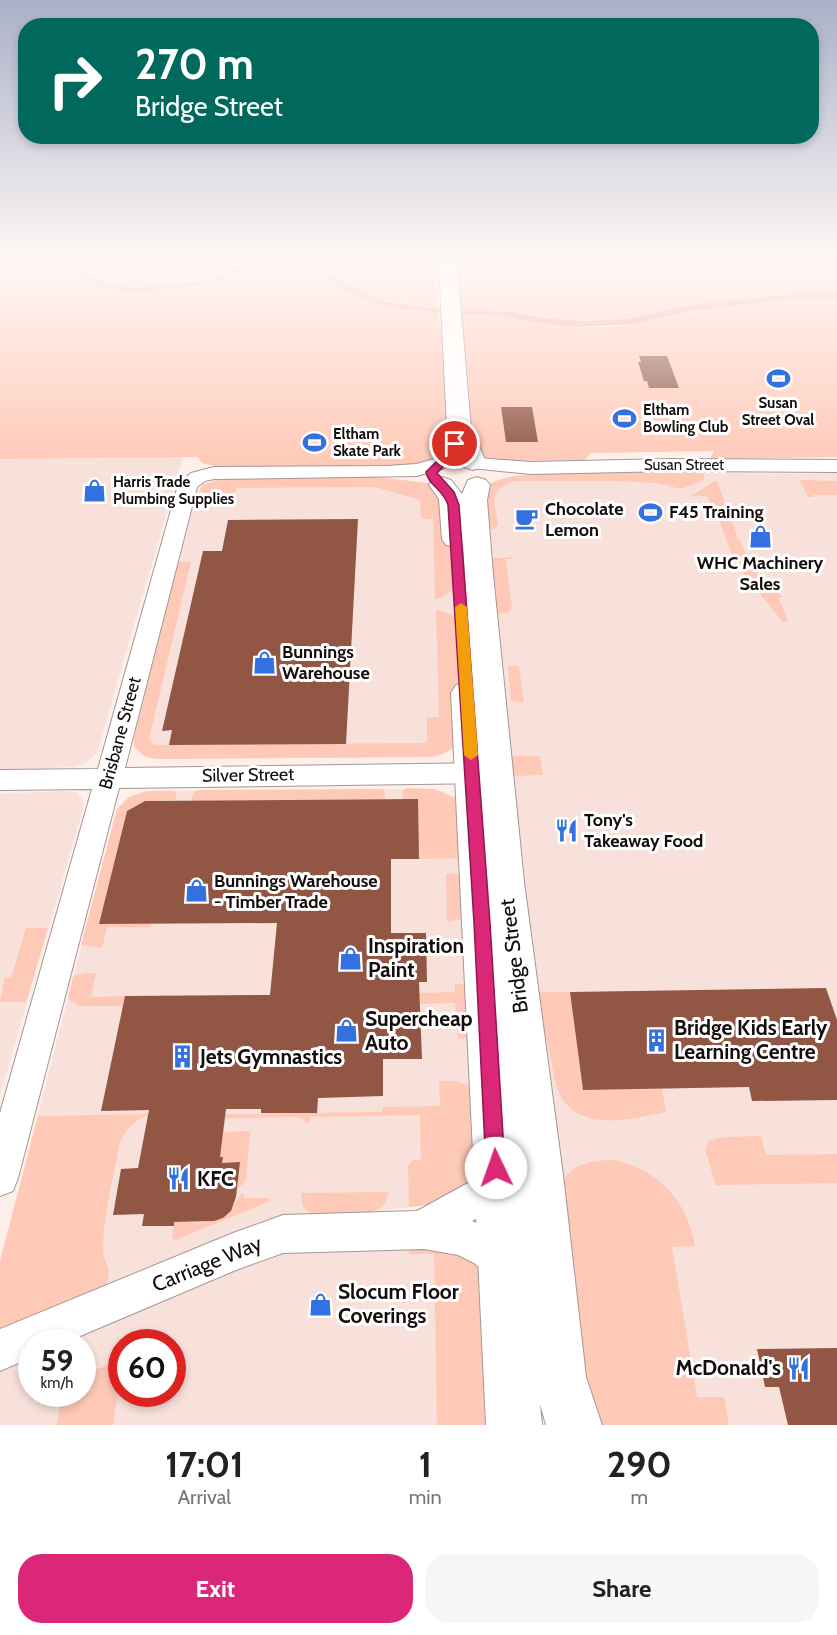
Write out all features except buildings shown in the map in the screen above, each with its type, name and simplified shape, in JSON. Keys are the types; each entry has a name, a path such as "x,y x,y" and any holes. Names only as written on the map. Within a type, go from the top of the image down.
{"main road":[{"name":"Bridge Street","path":"452,330 459,428 477,473 474,500 496,1185 514,1425"},
{"name":"Bridge Street","path":"459,428 452,450 440,473 454,505 484,773 505,882 539,1175 559,1377 574,1425"},
{"path":"440,473 458,488 477,473"}],"street":[{"name":"Susan Street","path":"477,473 531,468 671,465 837,466"},
{"name":"Brisbane Street","path":"0,1178 190,482 202,475 222,473 440,473"},
{"name":"Silver Street","path":"0,780 484,773"},
{"path":"424,1230 438,1218 479,1198 496,1185"},
{"name":"Carriage Way","path":"0,1350 233,1252 283,1234 424,1230 468,1238 502,1260"}],"shaded area":[{"path":"0,330 444,330 446,450 435,461 404,467 216,466 202,463 198,457 0,459"},
{"path":"460,330 837,330 837,457 710,459 714,451 591,453 585,460 500,461 482,458 472,431 468,372"},
{"path":"183,457 97,753 85,763 73,767 0,770 0,459"},
{"path":"699,470 704,474 704,480 681,489 657,483 619,481 513,481 499,489 494,498 498,525 494,529 486,529 484,488 495,481 514,476 566,472"},
{"path":"704,471 751,474 837,473 837,1425 598,1425 526,984 484,488 495,481 514,476"},
{"path":"377,477 427,483 448,505 464,732 452,749 438,756 429,757 150,759 138,752 134,746 136,730 198,489 214,480"},
{"path":"377,477 427,483 447,500 454,587 443,597 435,599 433,519 421,519 420,500 375,487 236,488 233,499 208,498 200,490 202,485 221,479"},
{"path":"800,480 837,481 837,495 808,497"},
{"path":"717,481 751,568 783,597 779,598 788,622 783,622 736,565 713,504 707,496 691,496"},
{"path":"512,557 512,559 506,559 512,608 508,613 496,614 485,562 496,558"},
{"path":"178,562 191,562 149,739 155,745 427,743 427,717 439,717 436,610 456,618 464,732 461,738 446,752 429,757 158,759 144,756 134,746 134,738"},
{"path":"508,666 519,666 524,703 511,701"},
{"path":"504,756 540,756 543,775 511,776"},
{"path":"407,788 434,789 458,799 464,858 419,859 402,799 403,791"},
{"path":"381,789 385,791 385,799 191,801 194,792 200,790"},
{"path":"426,789 442,791 458,799 481,1095 435,1204 370,1212 314,1214 19,1327 0,1261 117,809 129,797 147,791"},
{"path":"147,791 174,791 176,800 145,801 127,811 99,924 151,924 151,927 107,927 102,948 81,945 117,809 129,797"},
{"path":"76,792 83,802 83,809 0,1095 0,794"},
{"path":"465,873 472,917 447,922 446,874"},
{"path":"26,928 48,928 26,1002 0,1002 5,978 11,978"},
{"path":"96,973 91,997 125,996 123,1006 78,1006 68,998 73,976"},
{"path":"455,984 475,984 468,1038 458,1039 455,1003 420,1004 419,993 455,992"},
{"path":"534,992 570,992 583,1090 662,1089 666,1112 638,1118 608,1120 580,1115 569,1107 560,1095 556,1084"},
{"path":"439,1081 457,1081 470,1086 481,1188 435,1204 409,1207 408,1166 413,1160 421,1160 420,1115 310,1117 309,1123 305,1123 298,1117 169,1119 157,1115 382,1112 383,1107 440,1106"},
{"path":"150,1114 132,1125 120,1142 104,1232 103,1253 109,1273 100,1293 0,1330 0,1261 38,1116"},
{"path":"250,1131 246,1181 237,1189 240,1162 222,1163 223,1157 220,1157 223,1132"},
{"path":"761,1136 766,1155 837,1154 837,1183 716,1185 705,1150 709,1141 724,1137"},
{"path":"615,1160 645,1171 658,1180 669,1190 686,1215 695,1246 672,1247 697,1397 724,1397 729,1425 598,1425 590,1406 559,1189 568,1174 581,1165"},
{"path":"388,1192 383,1205 374,1211 314,1214 306,1210 302,1204 301,1193"},
{"path":"243,1193 244,1198 269,1198 270,1201 176,1240 172,1238 174,1222 204,1222 219,1219 230,1212"},
{"path":"409,1246 445,1246 478,1260 497,1425 437,1425 434,1254 409,1254"},
{"path":"445,1246 497,1425 0,1425 0,1368 18,1360 18,1407 96,1407 96,1329 91,1329 259,1258 319,1247"},
{"path":"108,1364 108,1407 116,1407 113,1425 56,1425 60,1407 96,1407 96,1370"}],"slow traffic":[{"path":"461,607 471,755"}],"place":[{"name":"Susan Street Oval","path":"778,379"},
{"name":"Eltham Bowling Club","path":"625,419"},
{"name":"Eltham Skate Park","path":"315,443"},
{"name":"Harris Trade Plumbing Supplies","path":"95,491"},
{"name":"F45 Training","path":"651,512"},
{"name":"Chocolate Lemon","path":"527,519"},
{"name":"WHC Machinery Sales","path":"760,537"},
{"name":"Bunnings Warehouse","path":"264,662"},
{"name":"Tony's Takeaway Food","path":"566,830"},
{"name":"Bunnings Warehouse - Timber Trade","path":"196,891"},
{"name":"Inspiration Paint","path":"350,958"},
{"name":"Supercheap Auto","path":"347,1031"},
{"name":"Bridge Kids Early Learning Centre","path":"656,1040"},
{"name":"Jets Gymnastics","path":"182,1057"},
{"name":"KFC","path":"179,1179"},
{"name":"Slocum Floor Coverings","path":"320,1304"},
{"name":"McDonald's","path":"799,1368"}],"route":[{"path":"455,444 444,462 438,464 431,472 436,482 451,494 454,505 496,1168"}]}
